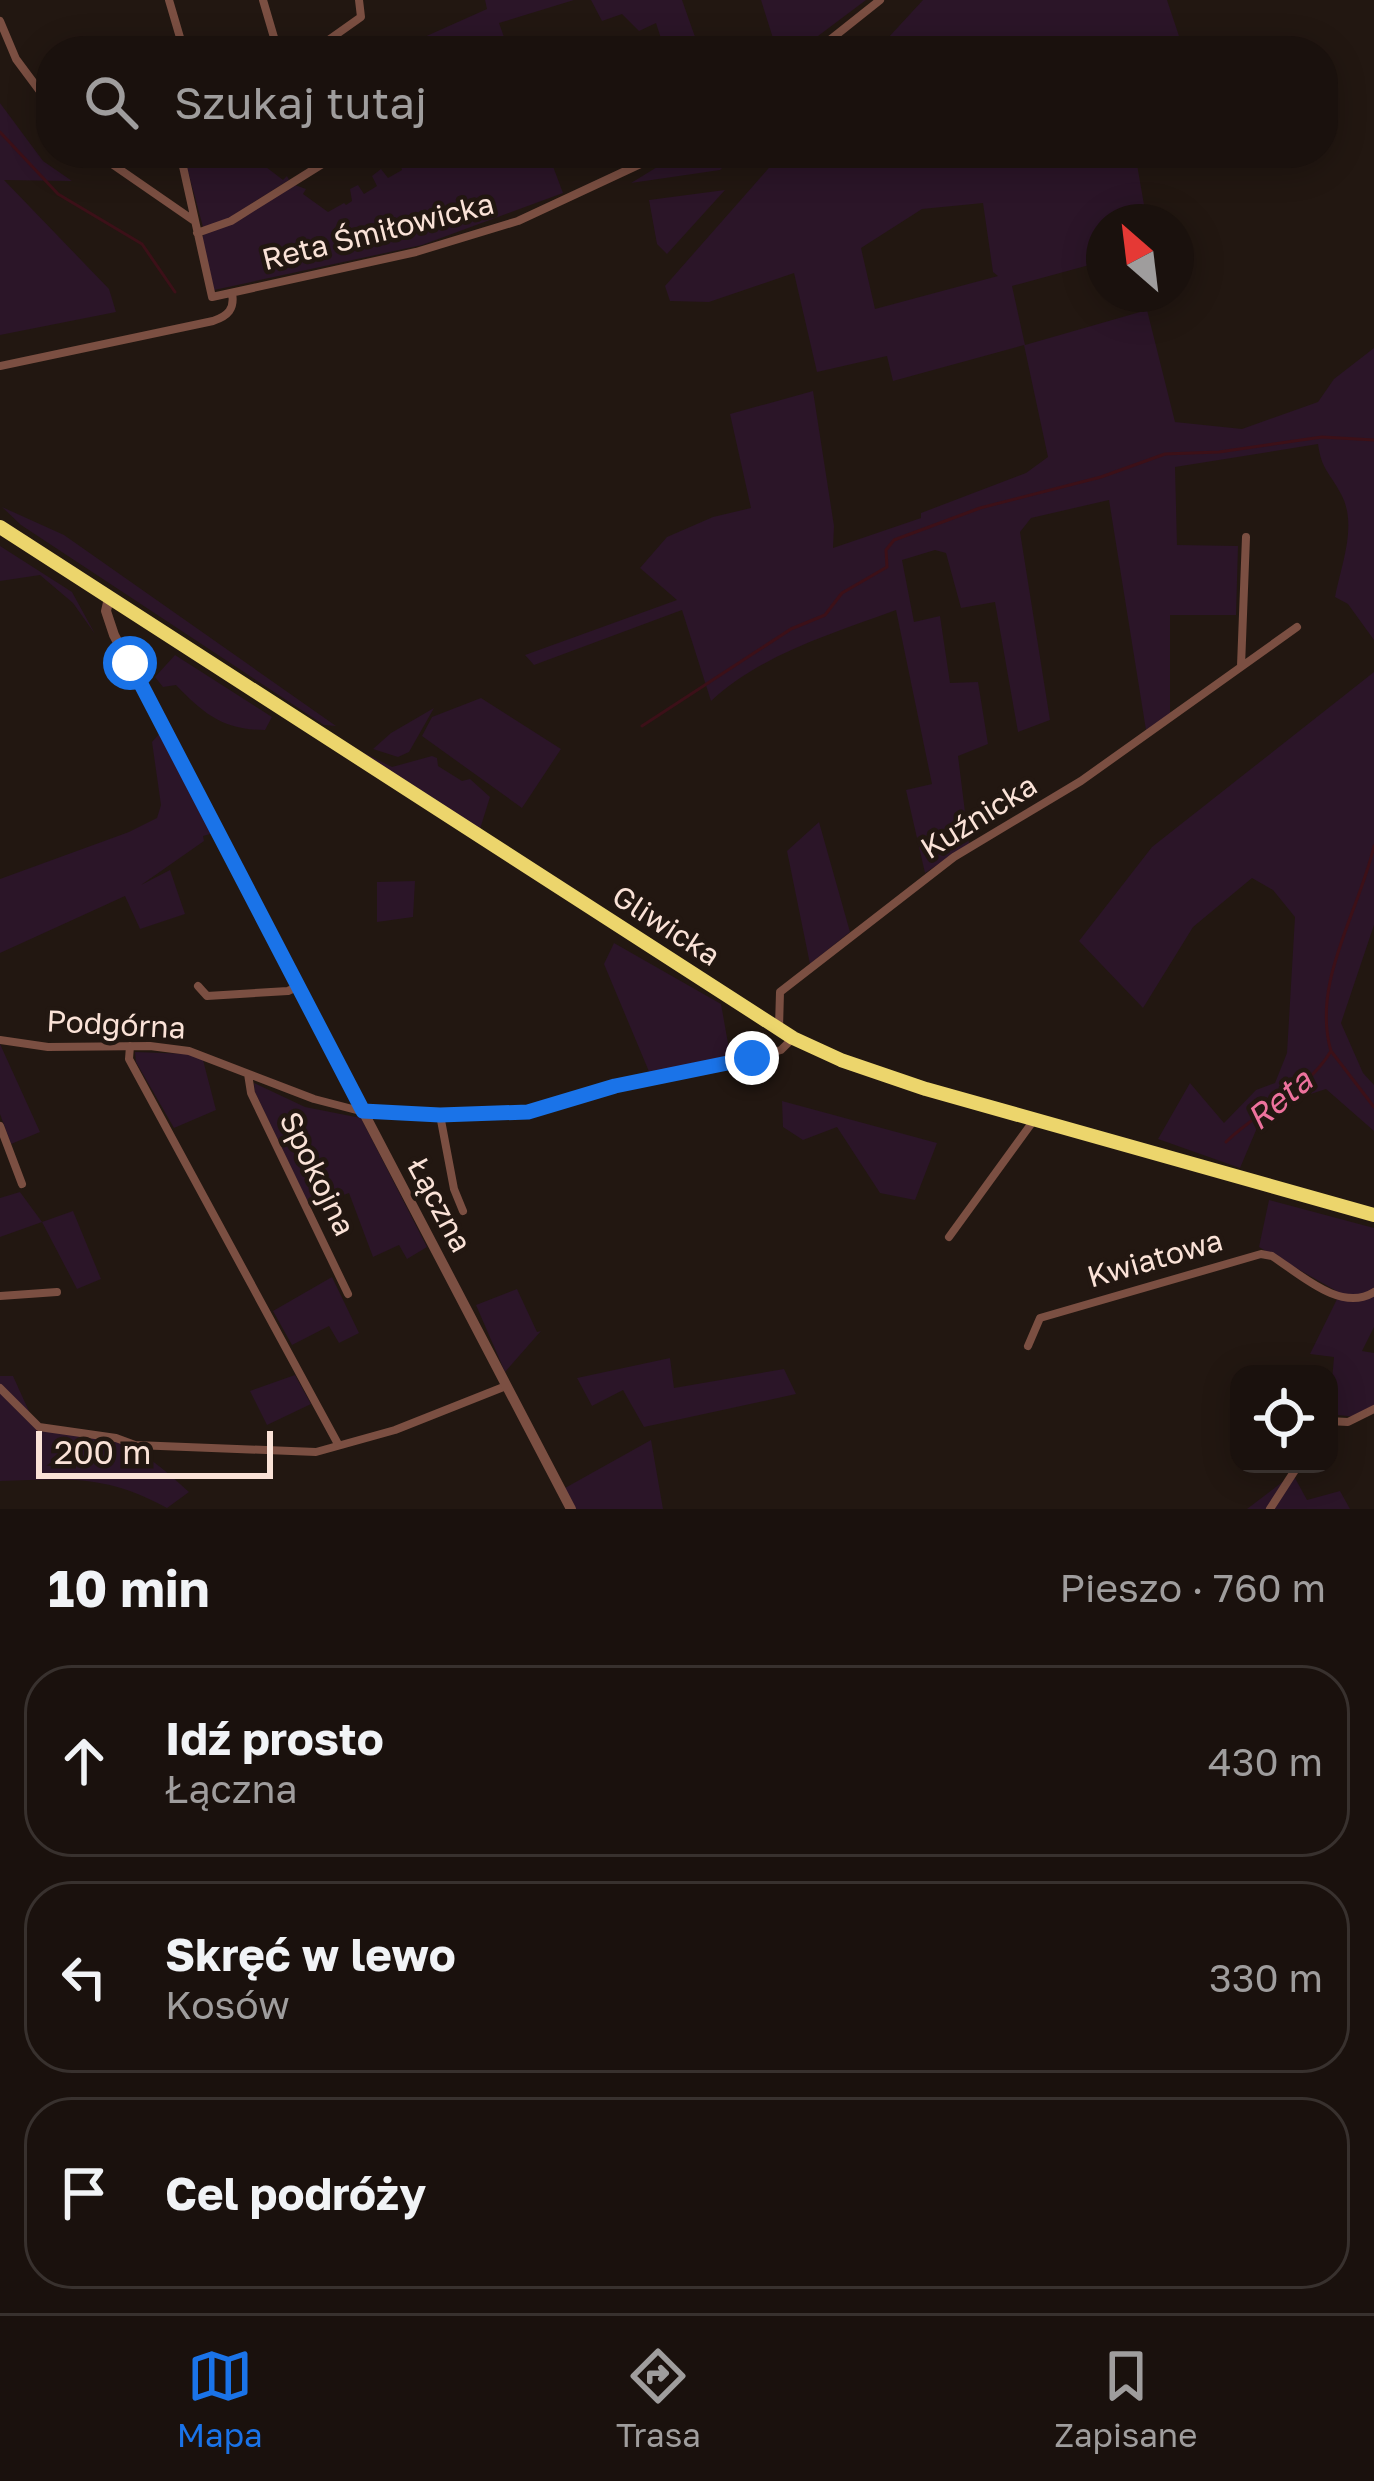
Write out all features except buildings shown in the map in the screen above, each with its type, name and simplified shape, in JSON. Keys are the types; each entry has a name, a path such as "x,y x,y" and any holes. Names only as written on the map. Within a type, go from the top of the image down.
{"main road":[{"name":"Gliwicka","path":"0,527 786,1034 889,1078 1374,1215"}],"street":[{"path":"169,0 180,36"},
{"path":"263,0 274,36"},
{"path":"334,36 361,17 359,0"},
{"path":"835,36 880,0"},
{"path":"0,21 16,59 36,86"},
{"path":"118,168 193,220"},
{"path":"183,168 196,233 231,221 316,168"},
{"name":"Reta Śmiłowicka","path":"196,233 212,297 416,253 518,221 632,168"},
{"name":"Reta Śmiłowicka","path":"0,366 213,321 230,312 232,293"},
{"path":"1240,667 1246,537"},
{"name":"Łączna","path":"109,598 106,611 114,635 571,1509"},
{"name":"Kuźnicka","path":"786,1034 780,992 789,982 954,857 1081,781 1297,627"},
{"path":"198,986 208,996 288,991 299,986"},
{"name":"Podgórna","path":"0,1040 47,1047 189,1051 314,1099 363,1111 440,1115 528,1112 615,1086 766,1054 785,1048 786,1034"},
{"path":"130,1046 130,1059 338,1444"},
{"name":"Spokojna","path":"248,1074 251,1093 348,1294"},
{"path":"440,1115 454,1189 463,1211"},
{"path":"950,1237 1034,1120"},
{"path":"0,1126 22,1184"},
{"name":"Kwiatowa","path":"1028,1346 1040,1318 1261,1254 1341,1297 1364,1299 1374,1292"},
{"path":"0,1296 57,1292"},
{"path":"0,1388 39,1427 135,1445 316,1452 395,1430 506,1386"},
{"path":"1338,1421 1348,1422 1374,1409"},
{"path":"1270,1509 1293,1473"}],"shaded area":[{"path":"485,0 574,0 499,23 504,36 427,36 487,9"},
{"path":"591,0 682,0 695,36 660,36 656,23 639,31 622,14 602,21"},
{"path":"761,0 866,0 818,36 772,36"},
{"path":"923,0 1167,0 1179,36 890,36"},
{"path":"0,103 36,152 36,168 53,168 72,181 4,180 109,289 116,312 0,335"},
{"path":"187,168 267,168 283,180 287,176 289,180 224,221 203,227"},
{"path":"554,168 563,193 422,245 214,290 205,233 295,185 306,189 303,194 328,212 352,201 350,189 358,185 364,194 377,186 372,176 381,169 388,178 402,170"},
{"path":"656,168 722,168 720,170 631,183"},
{"path":"769,168 1138,168 1144,204 1086,204 1086,266 1012,286 1025,345 1148,312 1175,422 1242,429 1318,402 1334,379 1374,348 1374,640 1348,604 1335,597 1348,519 1318,444 1175,467 1177,545 1238,546 1236,615 1170,615 1170,714 1146,730 1109,500 1031,518 1020,532 1050,720 1018,732 995,602 961,608 946,553 935,550 902,560 914,622 940,616 950,683 978,682 988,744 958,756 969,844 925,873 906,790 932,784 896,610 775,658 711,701 682,610 534,665 525,655 677,600 640,568 667,537 713,517 751,508 730,414 813,391 834,526 833,548 921,518 921,513 1026,473 1048,457 1024,345 893,381 887,356 817,372 794,273 709,302 670,301 665,286","holes":["983,203 993,272 998,276 875,309 861,248 922,209"]},
{"path":"725,190 667,254 657,244 649,200"},
{"path":"2,507 64,535 336,726 324,725 21,525"},
{"path":"0,546 72,592 95,634 73,603 40,575 0,581"},
{"path":"175,655 272,717 265,730 226,723 205,712 176,685 163,687 155,677"},
{"path":"1374,672 1374,925 1341,1023 1363,1073 1374,1085 1374,1131 1326,1089 1265,1109 1240,1168 1158,1139 1190,1083 1224,1123 1256,1090 1275,1083 1287,1053 1295,917 1273,890 1252,878 1193,927 1143,1008 1079,941 1152,847"},
{"path":"481,698 561,749 522,808 422,736 432,717"},
{"path":"434,708 409,752 398,757 373,749 391,733"},
{"path":"161,732 214,833 203,836 204,841 141,885 170,870 185,914 140,929 125,896 0,953 0,879 157,818 161,805 152,742"},
{"path":"358,750 392,767 432,756 438,766 462,781 470,779 490,797 480,829"},
{"path":"819,822 850,932 810,964 787,851"},
{"path":"415,881 413,917 377,922 377,882"},
{"path":"614,943 721,1004 731,1060 657,1079 650,1074 604,964"},
{"path":"0,1044 40,1132 11,1144 0,1114"},
{"path":"135,1052 191,1054 203,1060 216,1110 174,1128 136,1062"},
{"path":"254,1083 305,1107 361,1118 427,1247 407,1259 399,1245 373,1257 349,1193 310,1207"},
{"path":"782,1101 937,1143 915,1200 880,1193 837,1127 803,1140 783,1127"},
{"path":"20,1192 42,1222 0,1237 0,1198"},
{"path":"1269,1200 1374,1228 1374,1327 1362,1351 1374,1353 1374,1405 1356,1417 1338,1415 1334,1357 1310,1354 1340,1293 1259,1247"},
{"path":"73,1211 101,1279 77,1289 42,1222"},
{"path":"332,1277 359,1333 339,1343 329,1326 292,1345 273,1311"},
{"path":"517,1289 537,1332 541,1331 505,1372 476,1305"},
{"path":"670,1358 674,1388 784,1369 796,1394 644,1427 623,1390 592,1406 577,1378"},
{"path":"295,1375 311,1404 267,1425 250,1391"},
{"path":"0,1376 13,1376 37,1429 120,1442 189,1492 167,1508 105,1484 0,1481"},
{"path":"651,1440 663,1509 576,1509 565,1488"},
{"path":"1295,1478 1307,1500 1340,1491 1350,1509 1247,1509 1285,1480"}],"waterway":[{"path":"0,132 58,194 142,244 175,292"},
{"path":"642,726 791,629 825,615 842,593 887,567 886,550 894,540 980,508 1101,477 1165,454 1219,452 1322,437 1374,440"},
{"name":"Reta","path":"1226,1142 1308,1079 1331,1051 1326,1025 1332,974 1374,846"},
{"path":"1331,1051 1374,1107"}],"route":[{"path":"130,663 363,1111 528,1112 615,1086 752,1058"}]}
